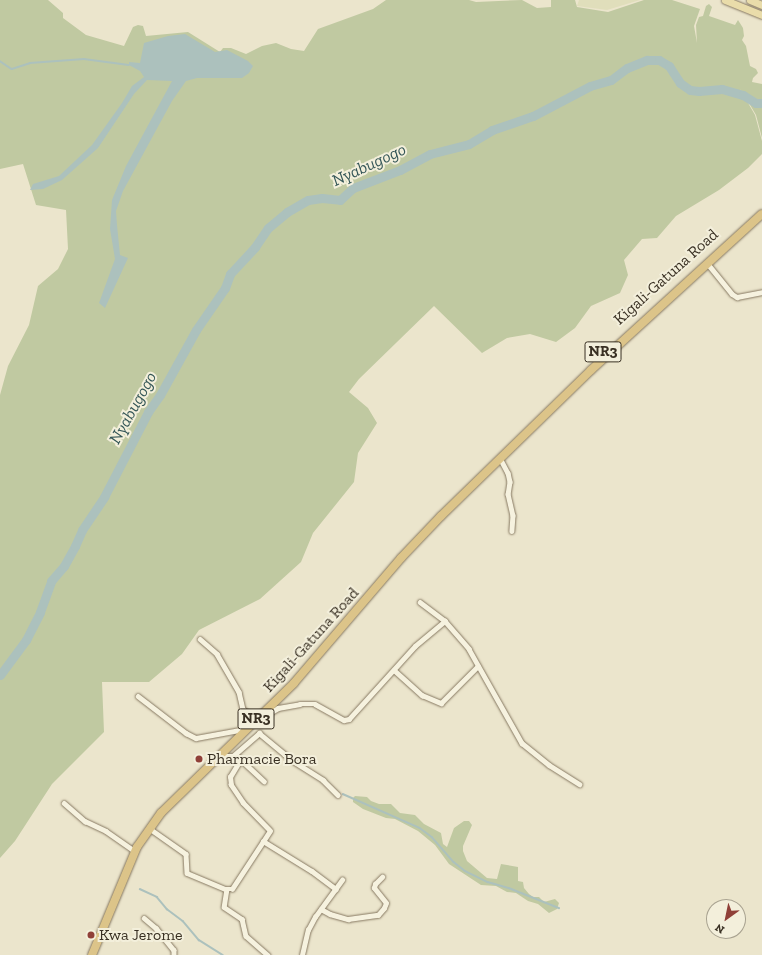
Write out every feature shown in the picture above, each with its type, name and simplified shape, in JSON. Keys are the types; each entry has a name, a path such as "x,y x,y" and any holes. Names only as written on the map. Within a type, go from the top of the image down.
{"highway":[{"name":"Kigali-Gatuna Road","path":"454,504 507,445 582,371 762,209"},
{"name":"Kigali-Gatuna Road","path":"92,955 135,851 149,828 161,814 318,656 401,558 500,458 591,370 762,214"}],"main road":[{"path":"725,0 762,15"},
{"path":"750,0 762,5"}],"street":[{"path":"708,264 732,294 737,296 762,292"},
{"path":"500,458 508,473 510,482 508,494 513,515 512,531"},
{"path":"420,602 445,621 461,638 522,743 549,765 580,784"},
{"path":"200,639 218,654 239,692 243,709 254,721 278,708 308,703 320,706 346,720 415,646 445,621"},
{"path":"394,670 422,695 441,703 478,666"},
{"path":"138,696 186,733 196,738 247,729"},
{"path":"233,756 259,733 293,761 324,780 338,795"},
{"path":"219,756 237,756 264,781"},
{"path":"149,828 186,854 187,873 228,889 232,889 270,831 243,803 229,781 241,760"},
{"path":"64,803 85,821 110,834 135,851"},
{"path":"263,841 312,871 336,889"},
{"path":"322,909 330,914 348,920 378,915 386,903 374,888 375,884 382,877"},
{"path":"302,955 308,930 342,880"},
{"path":"228,889 224,907 242,919 246,936 268,955"},
{"path":"144,918 156,928 174,950 174,955"}],"shaded area":[{"path":"579,0 640,0 607,10 577,6"},
{"path":"185,34 215,52 227,50 248,61 253,66 249,73 242,78 197,78 186,81 172,101 123,191 116,211 120,255 128,258 105,308 99,303 115,259 110,229 112,200 126,166 172,81 147,80 134,94 98,148 62,180 43,189 30,190 33,184 59,176 92,145 122,103 132,86 144,77 140,71 129,65 129,62 140,63 144,43 168,36"}],"green space":[{"path":"0,0 48,0 63,13 63,18 86,35 124,46 133,27 138,25 143,26 146,36 188,32 220,52 223,48 231,48 246,54 262,46 276,43 291,49 304,51 318,29 373,9 386,0 469,0 476,2 522,0 537,8 551,7 551,0 575,0 577,7 608,12 644,0 672,0 700,9 694,26 697,43 696,25 699,17 703,16 706,6 709,4 712,7 709,16 735,25 738,20 743,28 744,36 742,40 746,46 750,66 756,69 758,73 753,78 752,82 762,84 762,102 756,102 744,95 740,89 755,115 762,141 762,154 748,168 719,190 676,216 657,238 642,239 624,260 628,275 620,293 591,306 575,328 556,342 530,334 507,338 482,353 434,306 359,379 349,392 368,408 377,423 358,453 354,482 313,533 301,562 260,599 199,630 182,654 149,682 102,682 104,732 52,784 15,841 0,858 0,395 8,366 29,325 38,286 58,269 68,249 66,210 36,205 23,164 0,169"},
{"path":"746,98 756,104 762,104 762,138 756,115"},
{"path":"355,796 367,797 371,801 379,804 391,804 400,813 415,815 424,824 441,833 443,844 447,847 454,828 464,821 469,821 472,825 463,846 463,851 467,861 487,878 497,879 501,864 518,867 518,881 523,882 524,888 529,894 533,897 539,897 544,902 555,899 559,903 557,909 549,913 538,904 528,901 516,893 507,892 496,886 481,885 449,864 435,845 418,831 395,819 386,818 363,809 353,802 353,798"}],"waterway":[{"path":"0,61 12,69 30,63 84,59 129,65"},
{"name":"Nyabugogo","path":"0,675 26,640 40,612 51,581 64,566 82,530 104,497 148,412 160,395 196,330 225,288 230,274 255,247 268,228 287,212 308,200 322,198 340,200 353,188 400,170 430,154 469,144 492,130 533,116 590,86 611,80 627,68 647,60 659,60 669,66 680,83 690,90 699,91 722,89 743,95 756,103 762,103"},
{"path":"343,794 420,828 432,837 454,862 465,871 488,882 509,888 559,908"},
{"path":"140,889 157,897 167,909 183,921 199,940 223,955"}],"place":[{"name":"Pharmacie Bora","path":"199,759"},
{"name":"Kwa Jerome","path":"91,935"}]}
